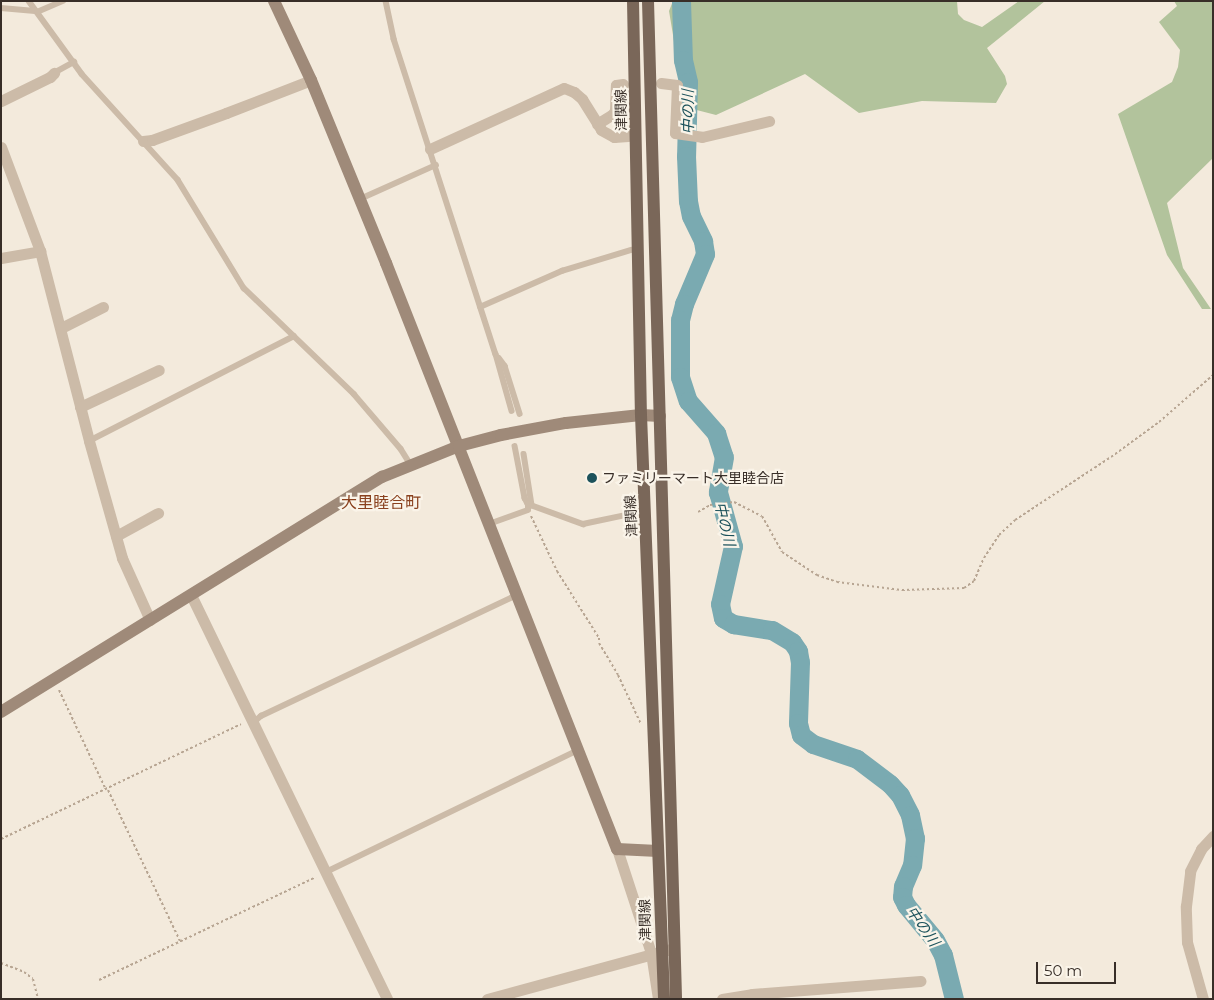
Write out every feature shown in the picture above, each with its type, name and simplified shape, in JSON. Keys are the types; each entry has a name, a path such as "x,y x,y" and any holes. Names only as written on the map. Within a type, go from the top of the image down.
{"main road":[{"name":"津関線","path":"633,1 641,415 664,999"},
{"name":"津関線","path":"648,1 660,416 661,951 676,999"}],"street":[{"path":"274,1 311,80 360,199 617,849 661,951 658,999"},
{"path":"1,101 50,78 54,73"},
{"path":"143,141 152,140 311,80"},
{"path":"662,83 677,85 675,133 695,137 713,135 769,121"},
{"path":"597,124 613,114 615,110 616,85 623,84"},
{"path":"430,148 564,88 574,92 582,99 597,124 607,134 614,137 628,136"},
{"path":"1,147 40,251 89,441 122,558 150,620"},
{"path":"1,258 40,251"},
{"path":"61,328 103,307"},
{"path":"80,407 158,370"},
{"path":"1,712 374,481 459,446 566,423 641,415 660,416"},
{"path":"116,536 158,514"},
{"path":"191,595 387,999"},
{"path":"1203,999 1187,942 1185,912 1190,871 1201,849 1213,836"},
{"path":"617,849 658,851"},
{"path":"486,999 661,951"},
{"path":"722,999 752,994 920,981"}],"lane":[{"path":"29,1 74,62 178,180 244,288 371,413 411,465"},
{"path":"1,8 36,12 63,1"},
{"path":"386,1 394,39 496,354 512,411"},
{"path":"54,73 74,62"},
{"path":"360,199 436,165"},
{"path":"480,307 562,271 631,250"},
{"path":"89,441 294,336"},
{"path":"496,354 505,366 520,414"},
{"path":"514,446 524,498 530,506 583,524 626,515 646,525"},
{"path":"524,454 530,506"},
{"path":"489,524 530,506"},
{"path":"253,720 517,594"},
{"path":"326,872 579,749"}],"path":[{"path":"698,512 710,505 734,502 762,516 782,552 816,576 838,582 902,590 964,588 974,581 984,558 999,535 1015,520 1111,457 1159,422 1213,375"},
{"path":"530,506 557,571 599,638 599,643 618,675 642,727"},
{"path":"54,680 180,941"},
{"path":"1,838 253,720"},
{"path":"99,980 326,872"},
{"path":"1,963 24,972 33,979 38,999"}],"green space":[{"path":"673,1 957,1 958,14 964,20 982,27 1019,1 1045,1 987,48 1005,76 1007,84 996,103 922,101 859,113 805,74 716,115 685,107 669,11"},
{"path":"1174,1 1213,1 1213,158 1167,203 1183,268 1211,309 1202,309 1167,255 1118,114 1172,82 1178,67 1180,50 1159,22 1177,6"}],"waterway":[{"name":"中の川","path":"681,1 683,60 688,82 686,156 688,201 691,216 703,241 705,254 684,304 680,320 680,377 688,401 716,433 724,457 718,492 733,546 720,604 723,618 733,624 772,630 792,642 798,651 800,662 798,723 801,735 813,744 857,759 890,784 900,795 910,815 915,838 912,865 903,886 902,897 906,905 935,940 943,955 954,999"}],"place":[{"name":"ファミリーマート大里睦合店","path":"592,478"}],"district":[{"name":"大里睦合町","path":"381,503"}]}
